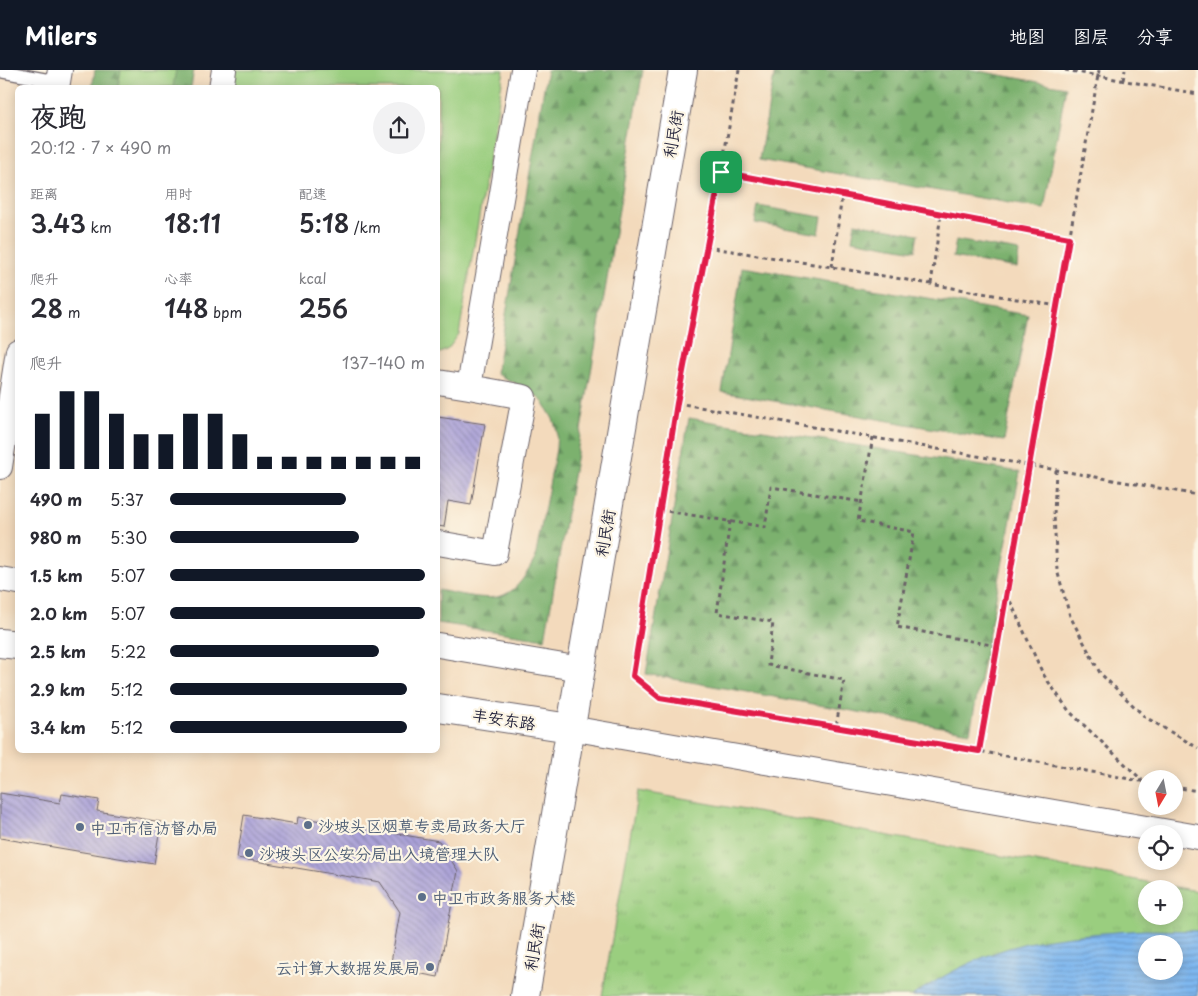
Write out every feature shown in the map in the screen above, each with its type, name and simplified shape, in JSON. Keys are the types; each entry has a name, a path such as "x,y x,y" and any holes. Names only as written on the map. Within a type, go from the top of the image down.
{"street":[{"path":"221,85 224,70"},
{"path":"469,387 523,70"},
{"name":"利民街","path":"525,996 683,70"},
{"path":"0,467 15,370"},
{"path":"440,382 524,397 495,553 440,543"},
{"path":"0,579 15,582"},
{"path":"0,643 15,645"},
{"path":"440,645 580,669"},
{"name":"丰安东路","path":"440,708 570,728"},
{"path":"570,728 1198,837"}],"lane":[{"path":"0,71 58,80"}],"path":[{"path":"739,70 677,403 633,676 660,698 979,751 1138,780"},
{"path":"1065,70 1198,94"},
{"path":"979,751 1098,70"},
{"path":"1123,80 1125,70"},
{"path":"721,172 1069,238"},
{"path":"832,267 842,196"},
{"path":"931,284 941,214"},
{"path":"707,247 1057,306"},
{"path":"677,403 1198,495"},
{"path":"873,437 858,521 914,532 897,627 997,646"},
{"path":"1056,470 1054,515 1056,570 1070,616 1100,673 1145,717 1198,748"},
{"path":"660,510 765,527 771,487 862,502"},
{"path":"730,521 717,613 773,622 768,664 844,680 836,727"},
{"path":"1007,593 1043,674 1069,710 1138,775"},
{"path":"1183,788 1198,791"}],"green space":[{"path":"95,70 194,70 191,85 92,85"},
{"path":"121,70 176,70 173,85 118,85"},
{"path":"234,70 504,70 459,334 448,349 440,353 440,85 232,85"},
{"path":"547,70 643,70 545,639 440,623 440,590 489,598 504,595 519,584 535,559 556,449 557,431 553,419 543,402 531,391 496,374"},
{"path":"775,70 973,70 1066,87 1044,209 759,160"},
{"path":"758,206 822,217 819,234 755,223"},
{"path":"855,223 918,234 915,251 852,240"},
{"path":"956,240 1019,251 1017,268 953,257"},
{"path":"742,267 1028,315 1004,441 722,392"},
{"path":"689,418 1020,472 970,732 646,674"},
{"path":"638,791 1138,880 1138,925 1183,925 1183,888 1198,891 1198,996 602,996"}],"water":[{"path":"1145,930 1198,931 1198,996 912,996 966,965 1008,948 1053,938"}],"building":[{"path":"440,417 485,424 471,505 448,501 444,527 440,526"},
{"name":"中卫市信访督办局","path":"0,793 60,803 62,794 99,800 97,811 161,822 154,864 0,838"},
{"name":"中卫市政务服务大楼","path":"244,815 297,824 298,817 439,841 458,871 438,977 390,968 400,912 380,882 237,858"}],"place":[{"name":"沙坡头区烟草专卖局政务大厅","path":"308,825"},
{"name":"中卫市信访督办局","path":"80,827"},
{"name":"沙坡头区公安分局出入境管理大队","path":"249,853"},
{"name":"中卫市政务服务大楼","path":"422,897"},
{"name":"云计算大数据发展局","path":"430,967"}],"route":[{"path":"721,172 1069,238 979,751 660,698 633,676 677,403 721,172"}]}
